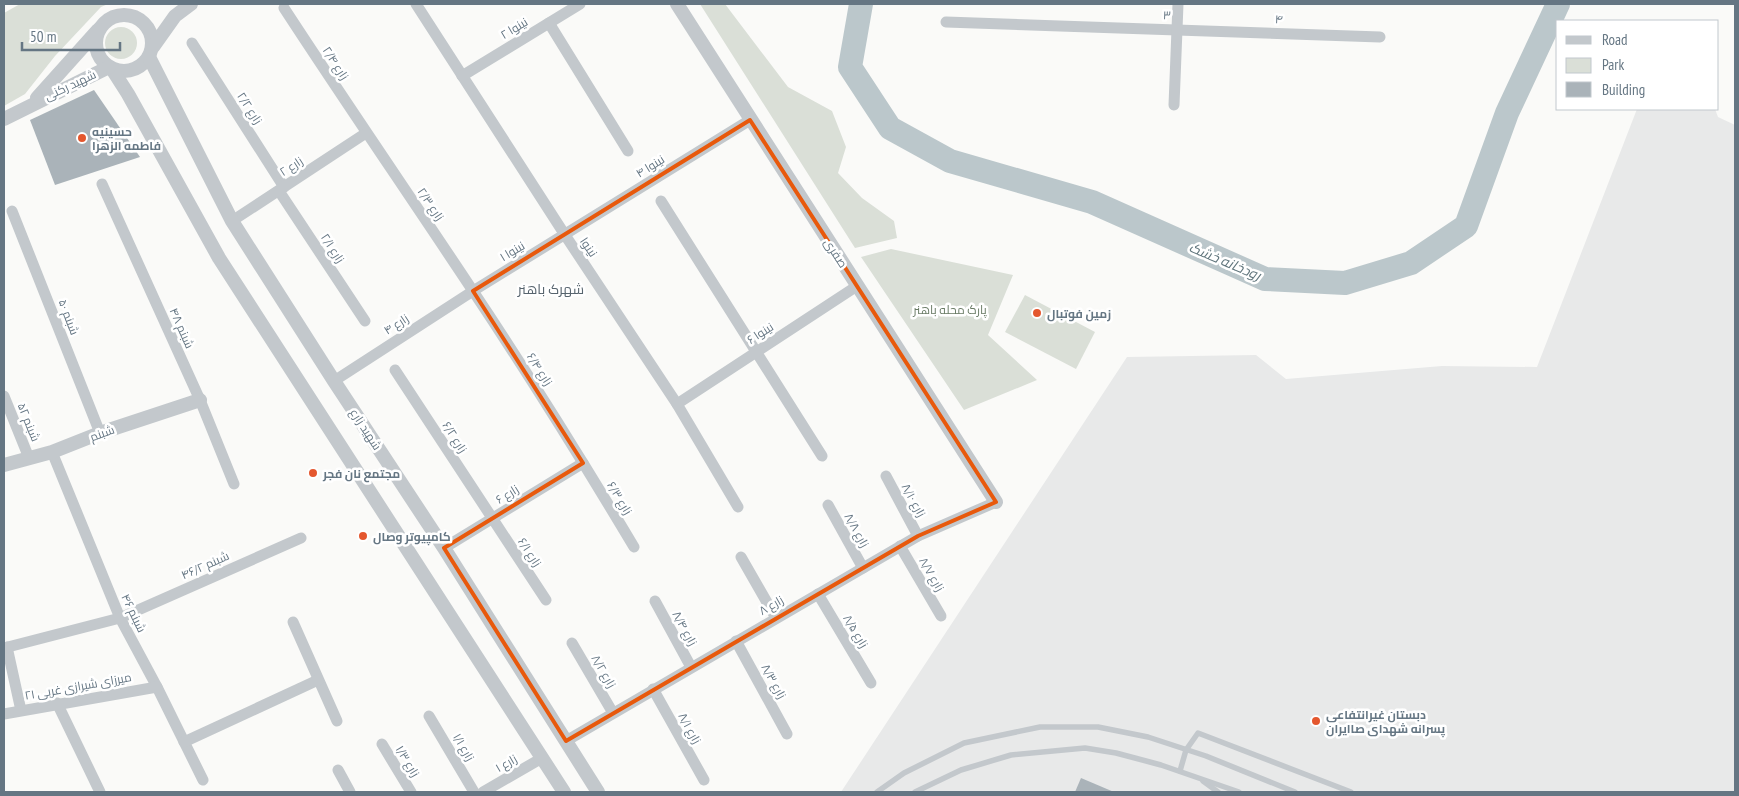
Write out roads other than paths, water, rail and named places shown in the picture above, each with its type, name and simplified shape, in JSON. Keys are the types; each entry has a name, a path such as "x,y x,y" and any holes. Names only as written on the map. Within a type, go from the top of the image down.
{"street":[{"path":"135,4 100,28 96,36 98,56 110,68 128,94 219,258 564,792"},
{"path":"110,68 120,72 129,72 138,68 175,16 191,4"},
{"name":"نینوا","path":"416,4 677,404 738,507"},
{"name":"۲ نینوا","path":"462,76 580,4"},
{"name":"صفری","path":"677,4 996,502"},
{"path":"1174,105 1178,4"},
{"name":"۲/۴ زارع","path":"284,8 366,133"},
{"path":"112,18 125,15 143,22 149,29 152,38 151,52"},
{"name":"۳","path":"946,22 1177,30"},
{"path":"548,23 628,151"},
{"name":"شهید رکنی","path":"32,104 100,28"},
{"name":"۴","path":"1177,30 1380,37"},
{"name":"۲/۲ زارع","path":"192,43 282,189"},
{"name":"شهید زارع","path":"151,52 232,221 444,548 598,792"},
{"name":"شهید رکنی","path":"4,119 110,68"},
{"name":"۴ نینوا","path":"565,235 750,120"},
{"name":"۲ زارع","path":"232,221 366,133"},
{"name":"۲/۳ زارع","path":"366,133 473,291"},
{"name":"۴۸ شبنم","path":"102,184 200,400 234,484"},
{"name":"۲/۱ زارع","path":"282,189 365,321"},
{"path":"662,201 822,456"},
{"name":"۵۰ شبنم","path":"12,211 100,433"},
{"name":"۱ نینوا","path":"473,291 565,235"},
{"name":"۶ نینوا","path":"677,404 857,286"},
{"name":"۴ زارع","path":"334,381 473,291"},
{"name":"۶/۴ زارع","path":"473,291 583,463"},
{"name":"۶/۲ زارع","path":"395,370 492,519"},
{"name":"۵۲ شبنم","path":"4,396 29,458"},
{"name":"شبنم","path":"4,465 52,452 100,433 200,400"},
{"name":"۴۶ شبنم","path":"52,452 120,618 157,686 203,780"},
{"name":"۶ زارع","path":"444,548 583,463"},
{"name":"۶/۳ زارع","path":"583,463 634,547"},
{"name":"۸/۱۰ زارع","path":"886,476 918,536"},
{"name":"۸ زارع","path":"566,741 900,546 918,536 996,502"},
{"name":"۸/۸ زارع","path":"828,505 863,568"},
{"name":"۶/۱ زارع","path":"492,519 546,600"},
{"name":"۴۶/۲ شبنم","path":"5,647 120,618 302,538"},
{"name":"۸/۷ زارع","path":"900,546 941,616"},
{"path":"741,557 776,618"},
{"name":"۸/۵ زارع","path":"818,594 872,682"},
{"name":"۸/۴ زارع","path":"655,601 691,667"},
{"path":"293,622 337,722"},
{"name":"۸/۳ زارع","path":"736,641 787,734"},
{"name":"۸/۲ زارع","path":"572,642 612,713"},
{"path":"5,647 20,706"},
{"path":"184,742 318,680"},
{"name":"۲۱ میرزای شیرازی غربی","path":"4,714 157,686"},
{"name":"۸/۱ زارع","path":"653,690 704,780"},
{"path":"57,703 100,792"},
{"name":"۱/۱ زارع","path":"429,716 474,792"},
{"name":"۱/۳ زارع","path":"382,744 411,792"},
{"name":"۱ زارع","path":"483,792 542,758"},
{"path":"338,770 350,792"}],"lane":[{"path":"877,792 904,773 964,743 1040,726 1098,727 1148,737 1206,756 1295,792"},
{"path":"1180,771 1186,750 1198,733 1351,792"},
{"path":"915,792 961,770 1011,755 1085,748 1116,753 1198,776 1240,792"},
{"path":"1198,776 1218,792"}],"waterway":[{"name":"رودخانه خشک","path":"861,4 850,67 890,128 950,161 1092,202 1265,279 1345,283 1411,263 1466,226 1507,113 1558,4"}],"place":[{"name":"حسینیه فاطمه الزهرا","path":"82,138"},
{"name":"زمین فوتبال","path":"1037,313"},
{"name":"مجتمع نان فجر","path":"313,473"},
{"name":"کامپیوتر وصال","path":"363,536"},
{"name":"دبستان غیرانتفاعی پسرانه شهدای صاایران","path":"1316,721"}],"district":[{"name":"شهرک باهنر","path":"551,289"}],"park label":[{"name":"پارک محله باهنر","path":"950,309"}]}
